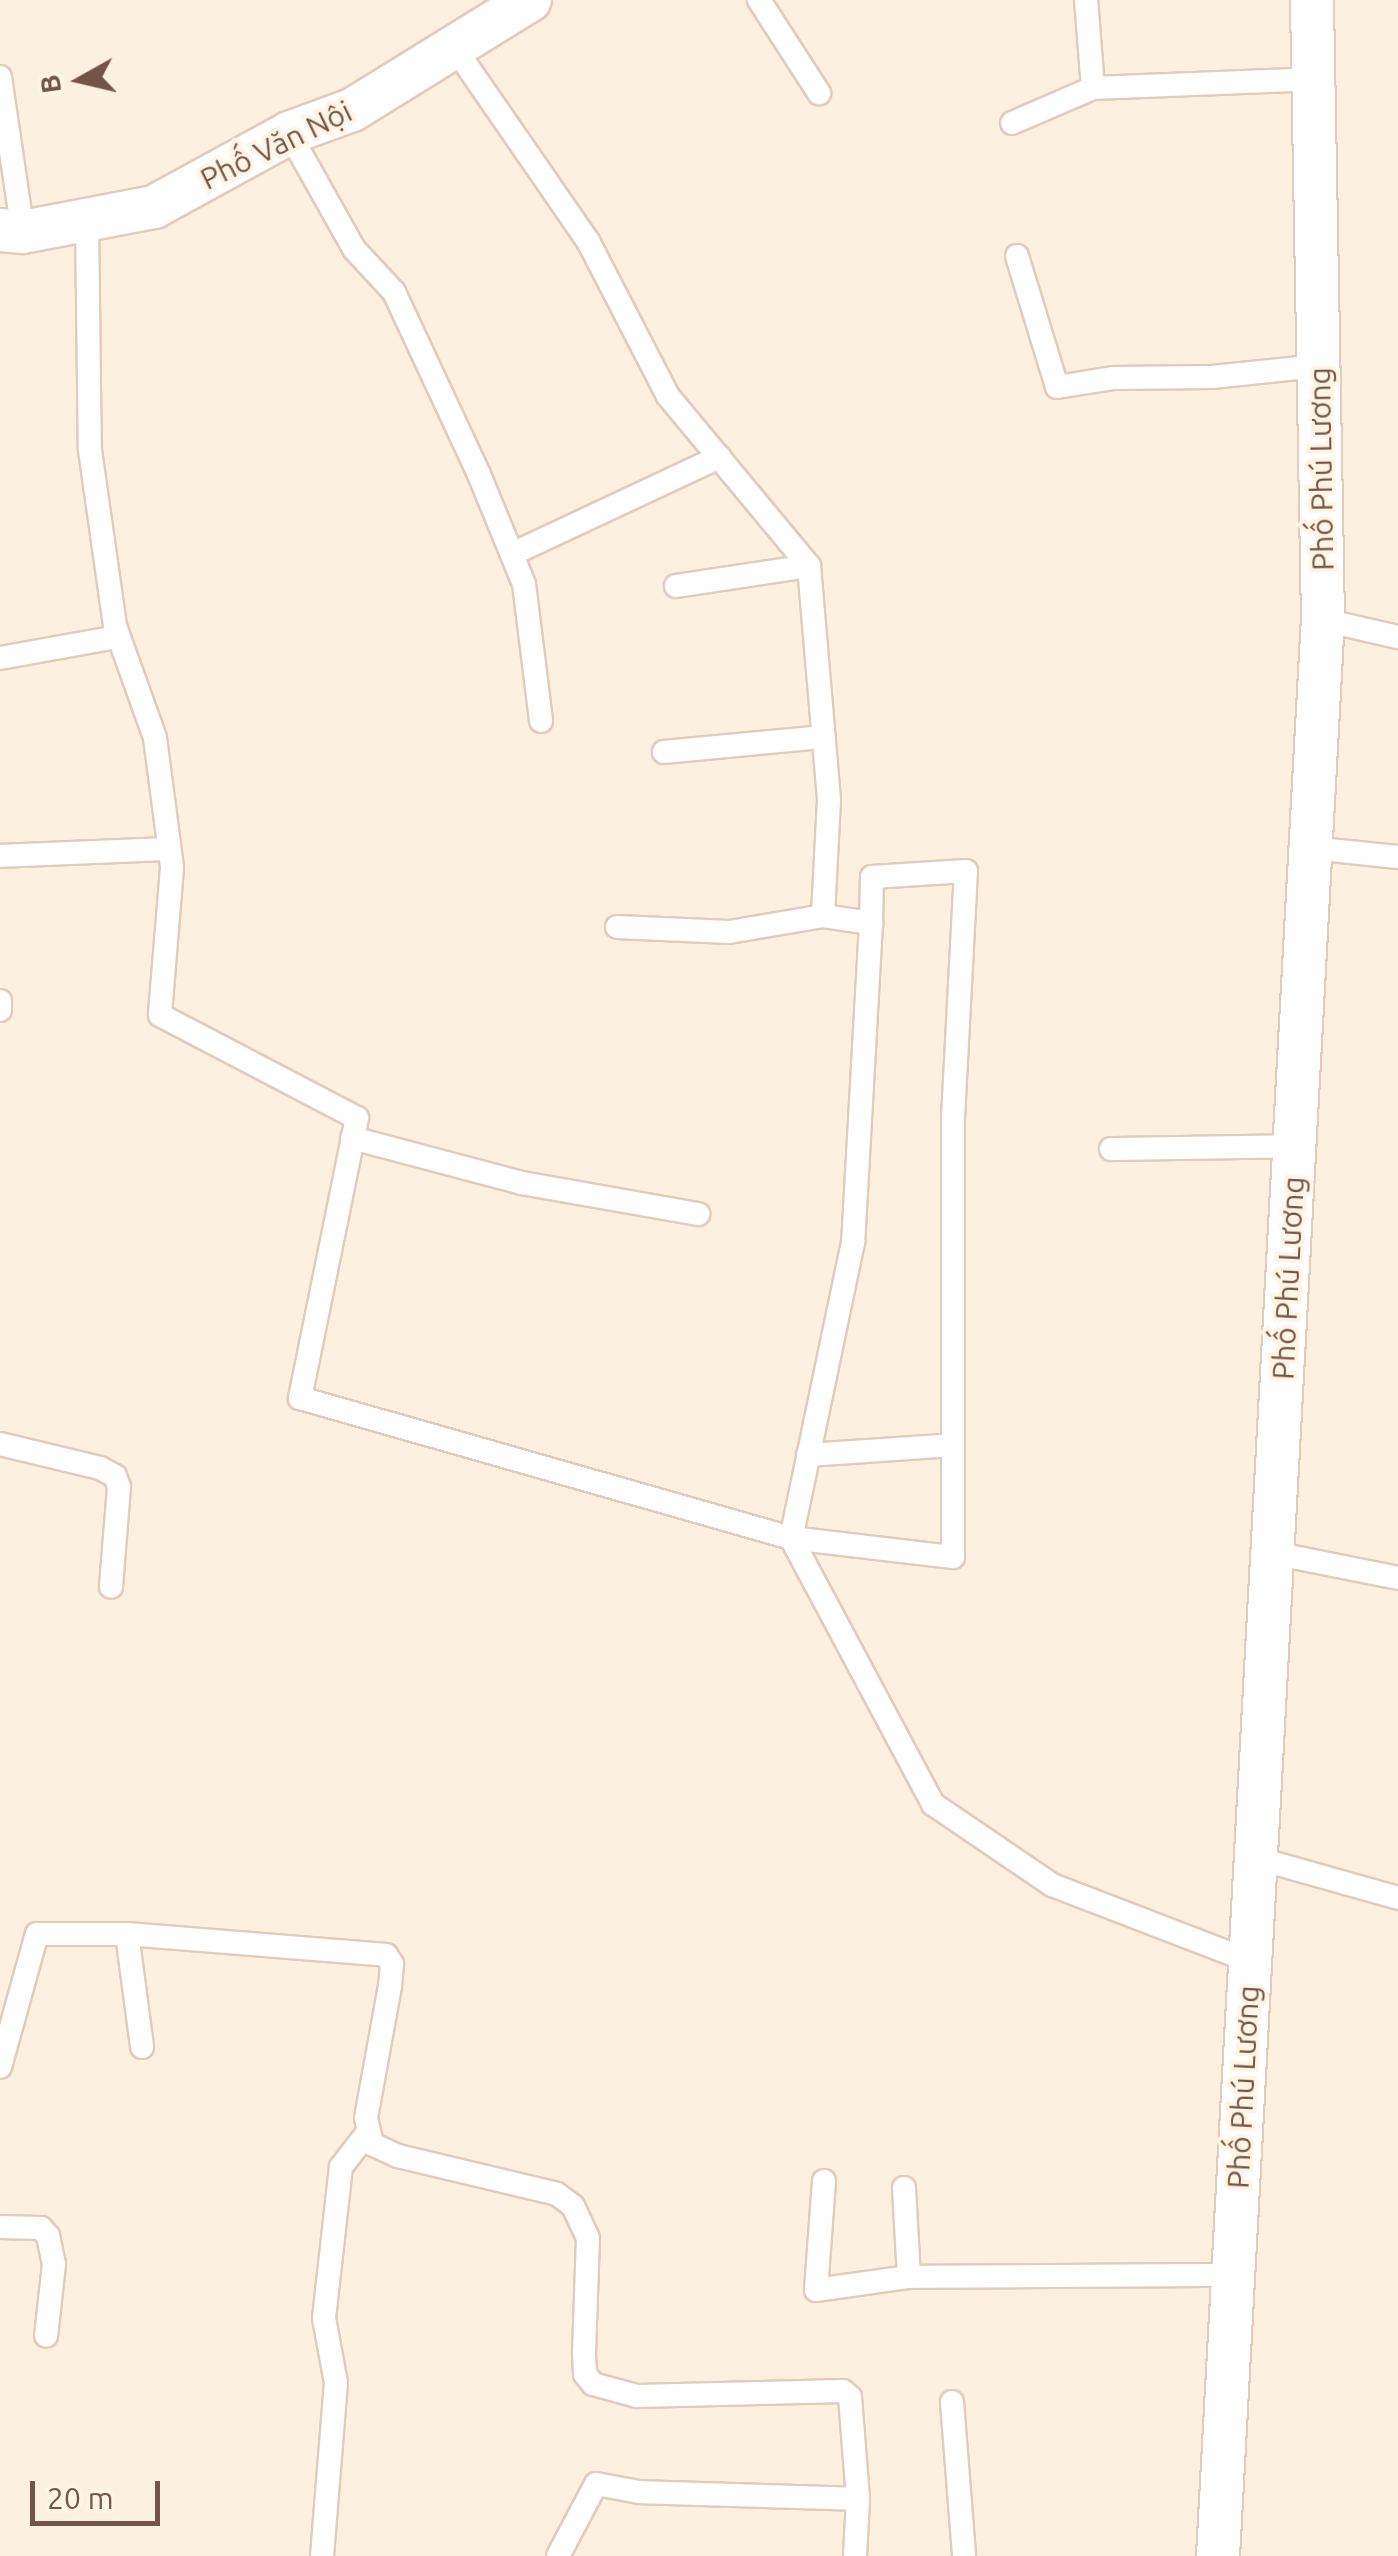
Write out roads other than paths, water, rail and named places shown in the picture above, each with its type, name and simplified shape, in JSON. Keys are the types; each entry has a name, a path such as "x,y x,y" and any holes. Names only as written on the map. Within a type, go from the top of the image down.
{"street":[{"name":"Phố Văn Nội","path":"12,231 154,207 289,133 352,110 530,0"},
{"name":"Phố Phú Lương","path":"1218,2556 1323,620 1312,0"}],"lane":[{"path":"759,0 819,93"},
{"path":"1086,0 1093,88"},
{"path":"454,47 588,241 668,396 809,566 828,800 823,916"},
{"path":"0,77 12,231"},
{"path":"1012,124 1093,88 1313,79"},
{"path":"289,133 354,250 394,292 512,554 524,584 542,721"},
{"path":"87,220 90,450 117,637 154,738 172,868 160,1015 357,1118 300,1398 790,1538 953,1557 953,1118 966,871 872,877 853,1242 790,1538 933,1804 1052,1885 1250,1961"},
{"path":"1017,256 1058,387 1114,378 1212,376 1319,366"},
{"path":"512,554 719,457"},
{"path":"676,586 809,566"},
{"path":"1323,620 1398,637"},
{"path":"0,658 117,637"},
{"path":"664,752 823,737"},
{"path":"1311,848 1398,857"},
{"path":"0,856 168,849"},
{"path":"617,927 729,932 823,916 871,922"},
{"path":"0,1001 0,1010"},
{"path":"352,1138 522,1183 698,1214"},
{"path":"1111,1149 1295,1146"},
{"path":"0,1444 100,1468 115,1476 119,1488 111,1588"},
{"path":"808,1455 952,1445"},
{"path":"1273,1552 1398,1578"},
{"path":"1256,1858 1398,1898"},
{"path":"0,2066 37,1934 127,1934 386,1955 392,1964 390,1986 366,2118 368,2132 380,2151 558,2194 573,2206 588,2238 584,2354 585,2374 593,2384 638,2396 843,2392 850,2397 858,2498 855,2556"},
{"path":"127,1934 142,2047"},
{"path":"322,2556 336,2383 324,2318 342,2166 368,2132"},
{"path":"824,2181 816,2290 909,2277 1233,2274"},
{"path":"904,2188 909,2277"},
{"path":"0,2227 41,2228 48,2236 54,2264 46,2336"},
{"path":"952,2402 964,2556"},
{"path":"558,2556 596,2484 639,2492 858,2498"}]}
